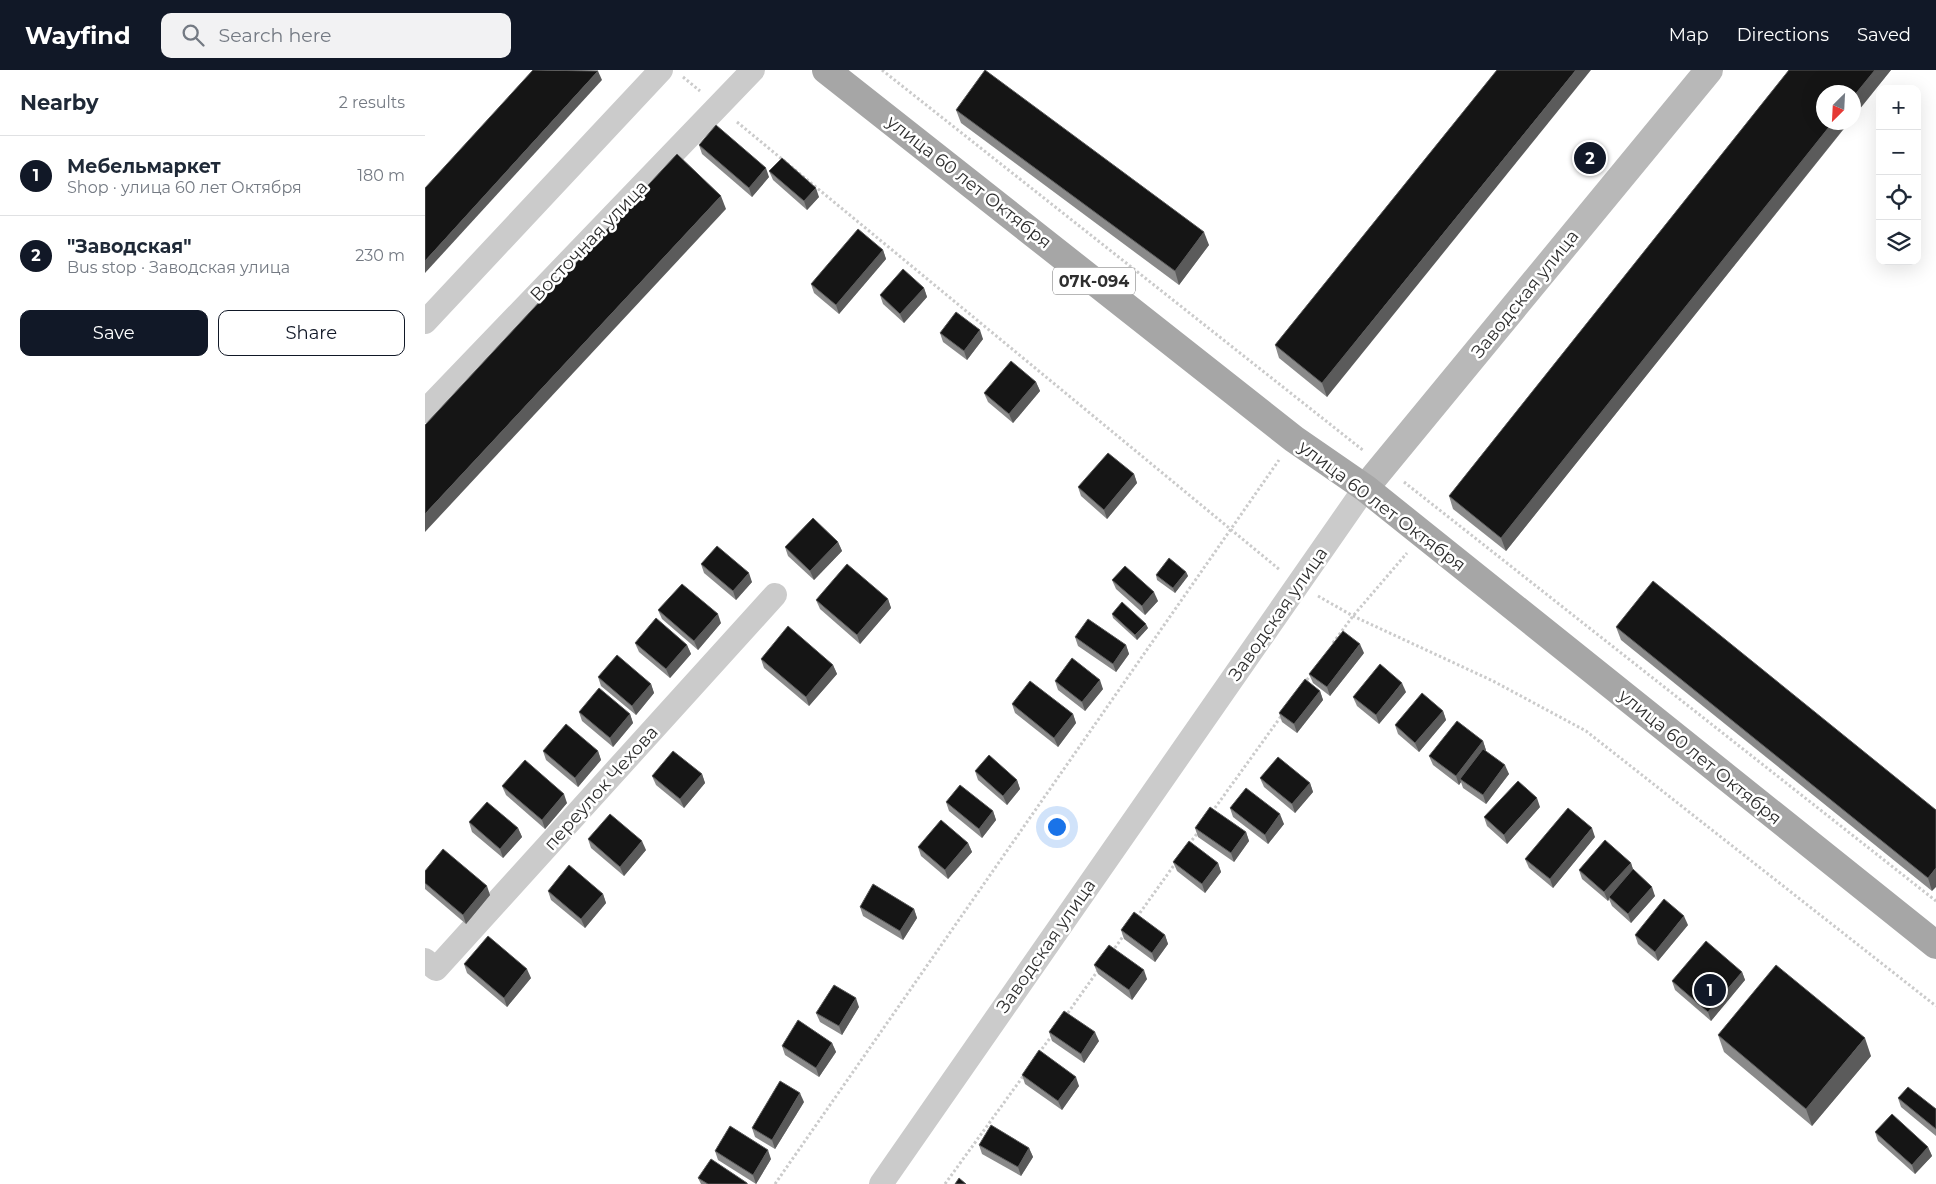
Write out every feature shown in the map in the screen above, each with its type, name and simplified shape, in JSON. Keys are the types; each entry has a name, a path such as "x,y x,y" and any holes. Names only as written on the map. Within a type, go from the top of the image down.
{"main road":[{"name":"улица 60 лет Октября","path":"826,70 1294,439 1365,488 1936,945"}],"street":[{"path":"425,322 661,70"},
{"name":"Восточная улица","path":"425,411 753,70"},
{"name":"Заводская улица","path":"881,1184 1365,488 1709,70"},
{"name":"переулок Чехова","path":"425,960 436,969 775,595"}],"path":[{"path":"882,70 1936,901"},
{"path":"775,1184 1294,439"},
{"path":"1330,648 1353,616 1423,535"},
{"path":"1301,689 1312,672"},
{"path":"1207,819 1283,713"},
{"path":"1184,851 1202,827"},
{"path":"1132,924 1178,859"},
{"path":"1109,957 1126,932"},
{"path":"1062,1022 1103,965"},
{"path":"1039,1054 1056,1030"},
{"path":"945,1184 1027,1070"}],"building":[{"path":"533,70 598,71 425,261 425,188"},
{"path":"985,70 1204,232 1175,271 956,110"},
{"path":"1497,70 1576,70 1322,383 1275,345"},
{"path":"1789,70 1875,70 1861,87 1861,85 1816,85 1816,130 1827,130 1501,538 1449,496"},
{"path":"716,125 766,168 749,188 699,145"},
{"path":"677,154 721,196 425,514 425,425"},
{"path":"782,158 816,188 804,201 769,171"},
{"path":"858,229 883,250 836,305 811,284"},
{"path":"903,269 924,288 900,314 880,295"},
{"path":"956,312 980,330 964,351 940,333"},
{"path":"1011,361 1036,382 1009,414 984,393"},
{"path":"1108,453 1134,474 1104,510 1078,487"},
{"path":"813,518 838,542 810,571 785,547"},
{"path":"717,546 749,573 733,591 701,564"},
{"path":"1169,558 1186,572 1173,588 1156,575"},
{"path":"847,564 888,599 857,635 816,600"},
{"path":"1125,566 1154,592 1142,606 1112,580"},
{"path":"1653,581 1936,810 1936,868 1928,878 1616,627"},
{"path":"682,584 718,614 694,641 658,610"},
{"path":"1122,602 1146,624 1135,635 1112,614"},
{"path":"656,618 687,645 666,669 635,643"},
{"path":"1088,619 1126,645 1113,664 1075,637"},
{"path":"788,626 833,665 806,697 761,659"},
{"path":"1343,631 1360,644 1327,687 1309,674"},
{"path":"617,655 651,684 632,706 598,677"},
{"path":"1072,658 1100,680 1082,702 1055,681"},
{"path":"1380,664 1402,683 1376,715 1353,697"},
{"path":"1305,679 1320,691 1294,724 1279,713"},
{"path":"1030,681 1073,714 1054,738 1012,704"},
{"path":"599,688 630,714 610,738 579,712"},
{"path":"1422,693 1443,711 1415,743 1395,725"},
{"path":"1457,721 1483,741 1456,776 1429,756"},
{"path":"566,724 598,751 575,778 543,751"},
{"path":"1483,749 1505,765 1483,795 1460,779"},
{"path":"673,751 702,774 680,799 652,776"},
{"path":"989,755 1017,780 1003,796 975,771"},
{"path":"1278,757 1310,783 1292,804 1260,778"},
{"path":"525,760 564,794 542,820 502,786"},
{"path":"1518,781 1537,798 1504,835 1484,817"},
{"path":"960,785 993,811 979,829 946,802"},
{"path":"1246,788 1280,814 1265,835 1230,808"},
{"path":"487,802 518,828 500,849 469,822"},
{"path":"1210,807 1246,832 1231,853 1195,828"},
{"path":"1568,808 1592,828 1550,879 1525,859"},
{"path":"610,814 642,841 620,867 588,839"},
{"path":"941,820 968,843 945,870 918,847"},
{"path":"1605,840 1631,863 1604,892 1579,870"},
{"path":"1189,841 1218,863 1202,884 1173,862"},
{"path":"443,849 487,886 463,915 425,883 425,871"},
{"path":"569,865 603,894 581,919 548,891"},
{"path":"1633,869 1652,887 1628,914 1609,897"},
{"path":"873,884 914,909 900,931 860,907"},
{"path":"1664,899 1684,916 1655,952 1635,935"},
{"path":"1134,912 1165,935 1152,953 1121,930"},
{"path":"488,936 527,969 504,998 464,964"},
{"path":"1706,941 1742,972 1708,1012 1672,981"},
{"path":"1109,945 1144,970 1129,990 1094,965"},
{"path":"1776,965 1865,1038 1806,1109 1718,1035"},
{"path":"834,985 856,998 839,1026 816,1013"},
{"path":"1064,1011 1095,1032 1081,1054 1049,1032"},
{"path":"798,1020 832,1043 816,1068 782,1046"},
{"path":"1039,1050 1076,1077 1058,1101 1022,1075"},
{"path":"780,1081 800,1093 772,1140 752,1128"},
{"path":"1908,1087 1936,1109 1936,1129 1898,1098"},
{"path":"1892,1114 1928,1147 1912,1165 1875,1132"},
{"path":"991,1125 1029,1148 1018,1167 979,1145"},
{"path":"730,1126 768,1150 753,1175 715,1151"},
{"path":"711,1159 747,1184 708,1184 698,1178"},
{"path":"959,1178 966,1184 955,1184"}],"place":[{"name":"\"Заводская\"","path":"1590,158"},
{"name":"Мебельмаркет","path":"1710,990"}]}
